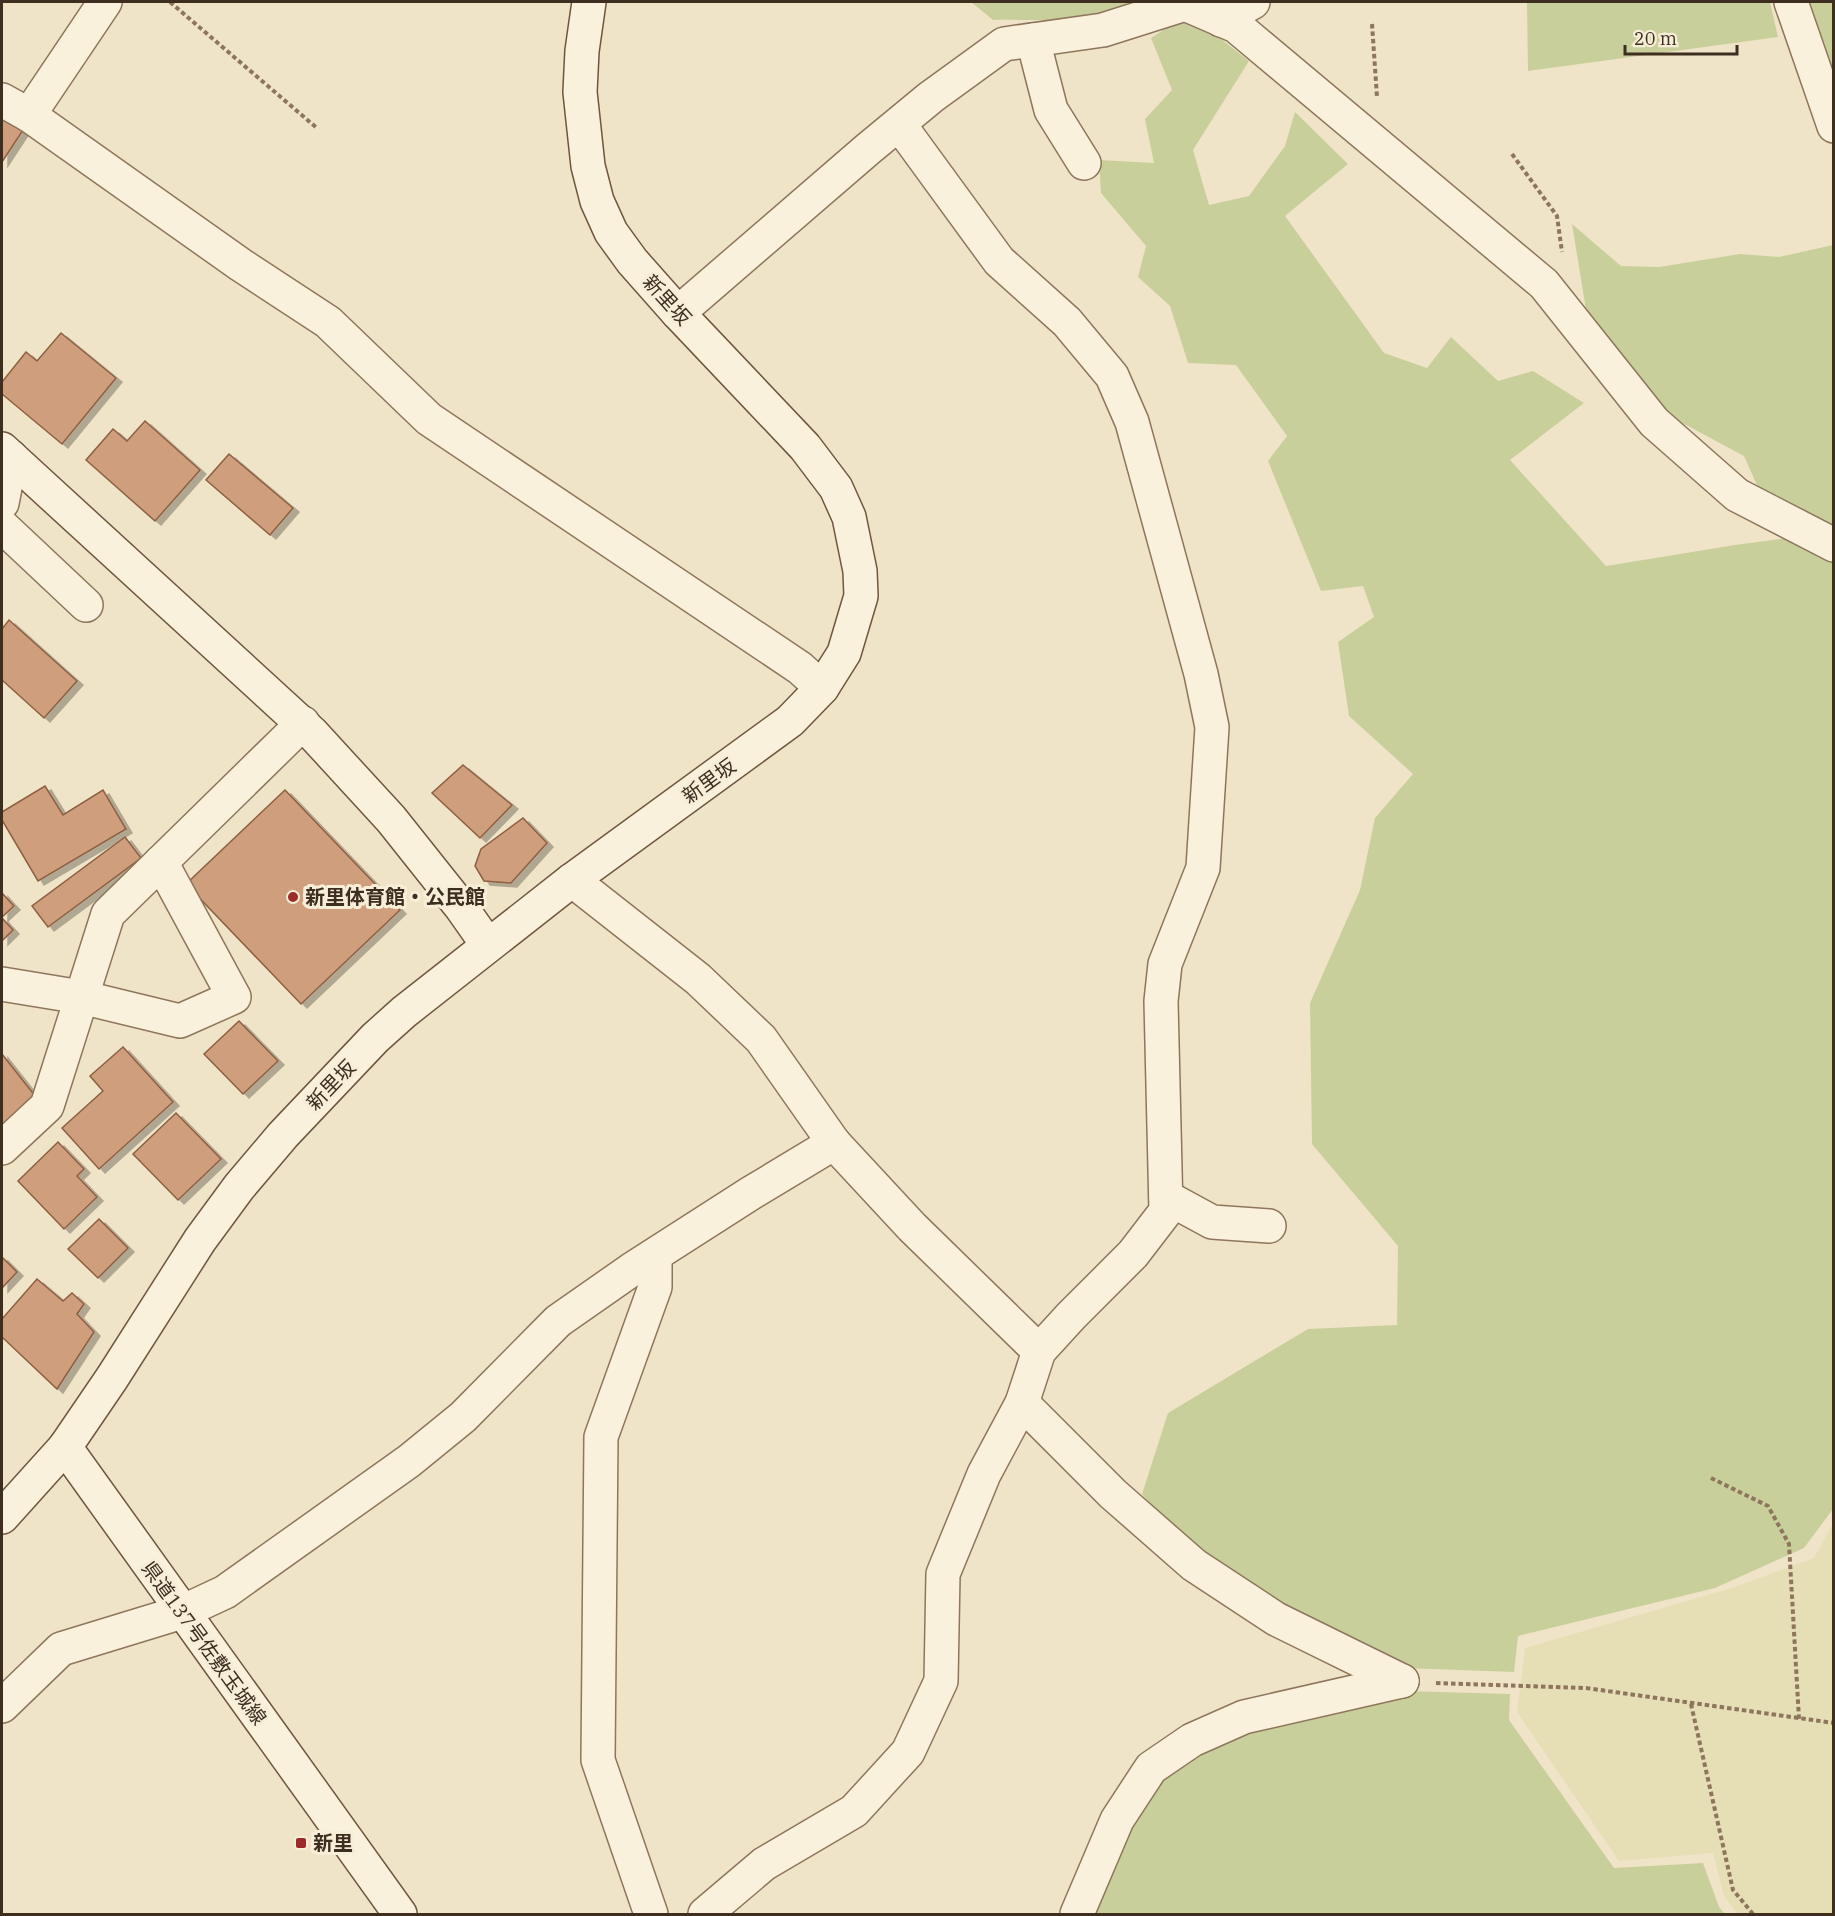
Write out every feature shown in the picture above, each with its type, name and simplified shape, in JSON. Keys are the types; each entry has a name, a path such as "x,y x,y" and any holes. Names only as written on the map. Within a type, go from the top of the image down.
{"street":[{"path":"105,2 15,107 241,265 327,322 429,419 801,668 822,688"},
{"name":"新里坂","path":"65,1447 200,1240 283,1135 382,1031 488,944 572,880 790,721 822,688 844,653 861,596 860,570 849,517 836,488 805,447 632,261 611,232 597,201 588,166 580,92 588,2"},
{"path":"1221,20 1253,2"},
{"path":"1791,2 1833,126"},
{"path":"678,313 931,97 1004,44 1103,30 1185,4 1236,26 1544,284 1654,422 1737,495 1833,545"},
{"path":"1034,40 1051,110 1084,163"},
{"path":"705,1914 764,1864 854,1811 908,1752 941,1682 943,1574 984,1474 1022,1403 1040,1352 1071,1316 1133,1254 1166,1211 1161,1001 1165,964 1203,868 1212,727 1201,674 1132,422 1112,376 1067,322 999,261 899,124"},
{"path":"2,503 6,453"},
{"path":"6,453 303,723 391,819 488,944"},
{"path":"2,526 86,605"},
{"path":"2,1148 47,1106 108,914 303,723"},
{"path":"2,984 81,998 180,1021 234,997 161,862"},
{"path":"572,880 698,980 761,1040 834,1143 912,1227 1040,1352"},
{"path":"2,1706 61,1649 182,1612 225,1592 410,1461 463,1418 558,1321 631,1270 834,1143"},
{"path":"1166,1197 1212,1222 1269,1226"},
{"path":"651,1914 598,1760 601,1437 655,1287 655,1256"},
{"path":"1022,1403 1113,1494 1194,1565 1276,1619 1402,1682"},
{"path":"2,1517 65,1447"},
{"name":"県道137号佐敷玉城線","path":"65,1447 400,1914"},
{"path":"1077,1914 1117,1820 1150,1767 1192,1740 1244,1717 1402,1682"}],"path":[{"path":"172,2 318,129"},
{"path":"1372,24 1381,148"},
{"path":"1512,154 1557,216 1564,262"},
{"path":"1711,1478 1768,1506 1789,1544 1799,1719"},
{"path":"1402,1682 1586,1688 1833,1723"},
{"path":"1691,1704 1733,1890 1753,1914"}],"shaded area":[{"path":"1833,1524 1833,1914 1738,1914 1724,1896 1713,1853 1619,1861 1517,1712 1525,1648 1732,1588 1814,1558"}],"green space":[{"path":"971,2 1130,2 1116,9 1082,18 993,20"},
{"path":"1527,2 1770,2 1778,37 1528,71"},
{"path":"1807,2 1833,2 1833,82"},
{"path":"1179,20 1216,35 1249,61 1193,150 1209,205 1249,196 1285,146 1295,112 1348,164 1285,216 1384,353 1427,368 1451,337 1498,381 1533,371 1584,403 1510,460 1606,566 1796,537 1833,556 1833,1509 1804,1548 1715,1588 1518,1636 1514,1672 1404,1668 1266,1600 1186,1545 1142,1494 1168,1413 1308,1329 1397,1325 1398,1246 1312,1144 1310,1003 1360,890 1375,818 1413,774 1349,716 1338,642 1374,617 1363,586 1321,591 1268,461 1287,436 1236,365 1188,363 1170,306 1138,277 1146,246 1101,193 1099,160 1154,163 1145,119 1172,90 1151,38"},
{"path":"1572,224 1621,266 1659,267 1740,254 1779,257 1833,245 1833,529 1760,492 1744,456 1660,411 1587,316"},
{"path":"1405,1691 1510,1694 1509,1720 1614,1868 1703,1863 1719,1907 1725,1914 1095,1914 1106,1867 1154,1783 1208,1743"}],"building":[{"path":"2,112 25,127 2,162"},
{"path":"61,333 116,378 62,444 2,394 2,382 26,352 37,361"},
{"path":"145,421 200,470 155,521 86,460 113,429 127,441"},
{"path":"229,454 293,508 270,535 206,480"},
{"path":"9,620 77,681 44,718 2,680 2,629"},
{"path":"463,765 512,805 480,838 432,793"},
{"path":"45,786 63,815 103,790 126,829 38,881 2,820 2,812"},
{"name":"新里体育館・公民館","path":"285,790 400,910 301,1004 186,884"},
{"path":"523,818 547,843 511,883 484,881 475,866 481,849"},
{"path":"125,837 141,858 48,927 32,906"},
{"path":"2,893 14,906 2,917"},
{"path":"2,918 13,930 2,941"},
{"path":"239,1021 278,1061 243,1094 204,1054"},
{"path":"123,1047 173,1102 99,1169 62,1128 103,1091 90,1076"},
{"path":"2,1054 36,1097 2,1125"},
{"path":"176,1113 221,1159 178,1200 133,1154"},
{"path":"58,1142 84,1169 77,1176 97,1197 64,1229 18,1181"},
{"path":"99,1219 128,1248 98,1278 68,1249"},
{"path":"2,1257 17,1272 2,1288"},
{"path":"37,1279 63,1301 72,1293 84,1304 77,1314 94,1332 57,1389 2,1337 2,1319"}],"place":[{"name":"新里体育館・公民館","path":"293,897"},
{"name":"新里","path":"301,1843"}]}
